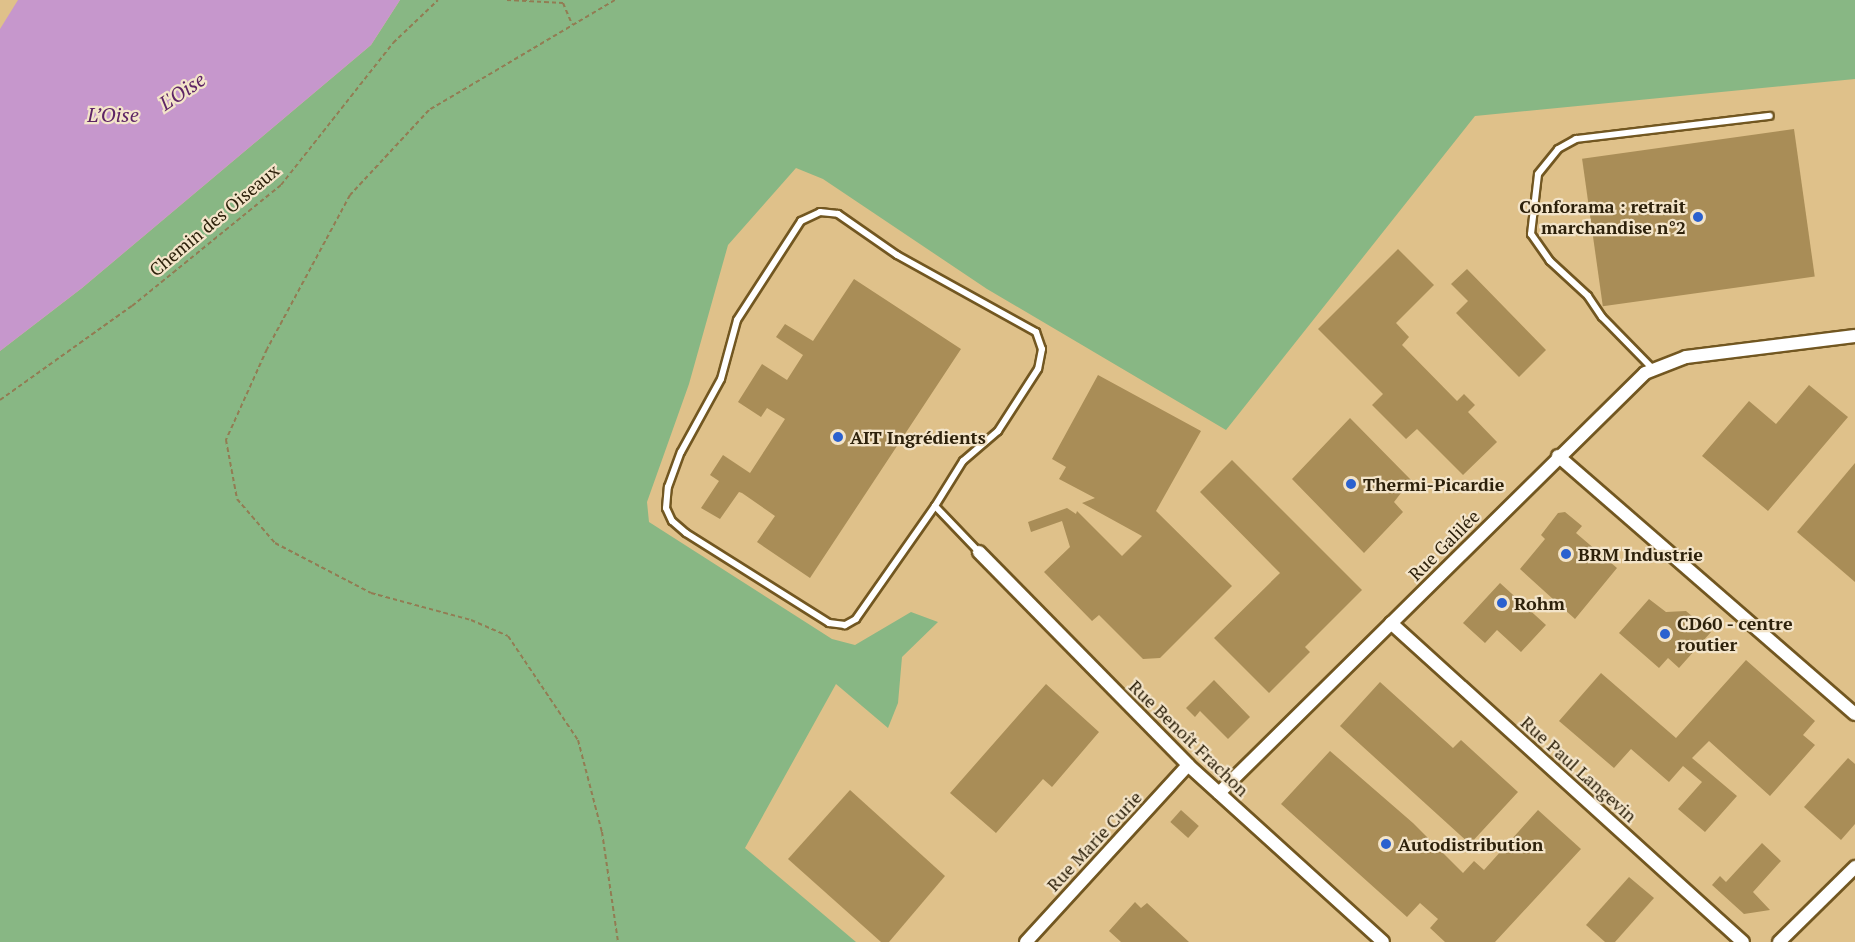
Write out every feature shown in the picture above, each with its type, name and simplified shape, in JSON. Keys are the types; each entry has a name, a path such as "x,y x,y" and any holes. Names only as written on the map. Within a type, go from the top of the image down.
{"street":[{"name":"Rue Galilée","path":"1219,793 1558,456 1652,368 1686,357 1855,336"},
{"path":"1558,456 1855,714"},
{"name":"Rue Benoît Frachon","path":"979,552 1188,765 1383,942"},
{"name":"Rue Paul Langevin","path":"1391,623 1743,942"},
{"name":"Rue Marie Curie","path":"1026,942 1188,765"},
{"path":"1779,942 1855,867"}],"lane":[{"path":"1652,368 1602,317 1588,296 1550,261 1531,234 1538,174 1558,149 1576,139 1770,116"},
{"path":"820,212 838,214 897,255 1036,332 1042,349 1038,369 998,431 963,461 935,506 856,619 845,625 829,623 686,533 672,521 666,508 668,488 681,452 721,379 737,320 801,221 820,212"},
{"path":"935,506 979,552"}],"path":[{"name":"Chemin des Oiseaux","path":"0,400 132,306 281,185 393,43 438,0"},
{"path":"507,0 563,3 572,24"},
{"path":"615,0 429,110 350,195 267,349 226,440 237,499 274,543 371,593 471,620 508,636 578,740 602,832 618,942"}],"green space":[{"path":"400,0 1855,0 1855,79 1475,116 1226,430 987,289 823,179 796,168 728,245 689,384 647,502 649,522 832,639 855,645 911,612 938,622 902,657 898,703 888,728 836,684 745,848 856,942 0,942 0,351 82,288 371,45"}],"water":[{"name":"L’Oise","path":"18,0 400,0 371,45 82,288 0,351 0,29"}],"building":[{"name":"Conforama : retrait marchandise n°2","path":"1794,129 1815,277 1603,306 1582,159"},
{"path":"1398,249 1434,285 1396,323 1409,337 1402,345 1457,401 1464,394 1475,405 1468,412 1497,442 1463,475 1417,429 1406,439 1372,405 1383,394 1318,329"},
{"path":"1467,269 1546,350 1519,377 1456,313 1468,301 1451,284"},
{"name":"AIT Ingrédients","path":"854,279 961,349 810,578 757,542 775,516 742,493 739,492 720,519 701,508 719,481 710,475 723,455 750,473 785,419 767,408 761,417 738,402 762,364 787,380 803,355 776,337 785,324 813,341"},
{"path":"1098,375 1201,431 1156,511 1232,586 1160,658 1143,659 1099,615 1092,621 1044,572 1070,547 1062,521 1031,532 1028,522 1067,508 1076,514 1077,511 1122,556 1142,536 1082,503 1095,498 1059,479 1066,467 1052,459"},
{"path":"1809,385 1848,417 1768,511 1702,456 1749,401 1776,424"},
{"name":"Thermi-Picardie","path":"1350,418 1411,480 1394,502 1403,512 1364,553 1292,479"},
{"path":"1232,460 1362,590 1305,647 1310,652 1269,693 1214,638 1280,573 1200,492"},
{"path":"1855,463 1855,582 1797,532"},
{"name":"BRM Industrie","path":"1565,512 1582,526 1576,533 1617,568 1575,619 1520,569 1545,539 1541,535 1558,513"},
{"name":"Rohm","path":"1500,583 1546,625 1521,652 1497,630 1485,643 1463,623"},
{"name":"CD60 - centre routier","path":"1649,599 1666,612 1686,611 1711,632 1679,668 1668,658 1659,668 1619,633"},
{"path":"1746,660 1815,721 1803,735 1815,745 1770,796 1709,741 1692,758 1737,796 1705,832 1678,809 1702,782 1683,766 1669,782 1631,749 1614,768 1559,721 1601,673 1676,738"},
{"path":"1214,680 1250,717 1228,739 1200,711 1195,717 1186,708"},
{"path":"1380,682 1453,748 1461,740 1518,792 1470,844 1340,726"},
{"path":"1046,684 1099,732 1052,787 1043,779 996,833 950,793"},
{"path":"1330,751 1413,823 1463,873 1474,861 1484,870 1538,810 1581,849 1495,942 1445,942 1430,928 1438,919 1420,903 1407,917 1281,804"},
{"path":"1848,758 1855,764 1855,824 1841,840 1804,807"},
{"path":"850,790 945,876 889,942 881,942 788,859"},
{"path":"1181,810 1199,826 1188,838 1170,822"},
{"path":"1762,843 1781,861 1753,892 1770,910 1744,914 1712,885 1720,876 1726,882"},
{"path":"1629,877 1654,898 1615,942 1605,942 1586,925"},
{"path":"1135,902 1141,908 1147,903 1189,942 1121,942 1109,931"}],"place":[{"name":"Conforama : retrait marchandise n°2","path":"1698,217"},
{"name":"AIT Ingrédients","path":"838,437"},
{"name":"Thermi-Picardie","path":"1351,484"},
{"name":"BRM Industrie","path":"1566,554"},
{"name":"Rohm","path":"1502,603"},
{"name":"CD60 - centre routier","path":"1665,634"},
{"name":"Autodistribution","path":"1386,844"}],"water label":[{"name":"L'Oise","path":"182,91"}]}
